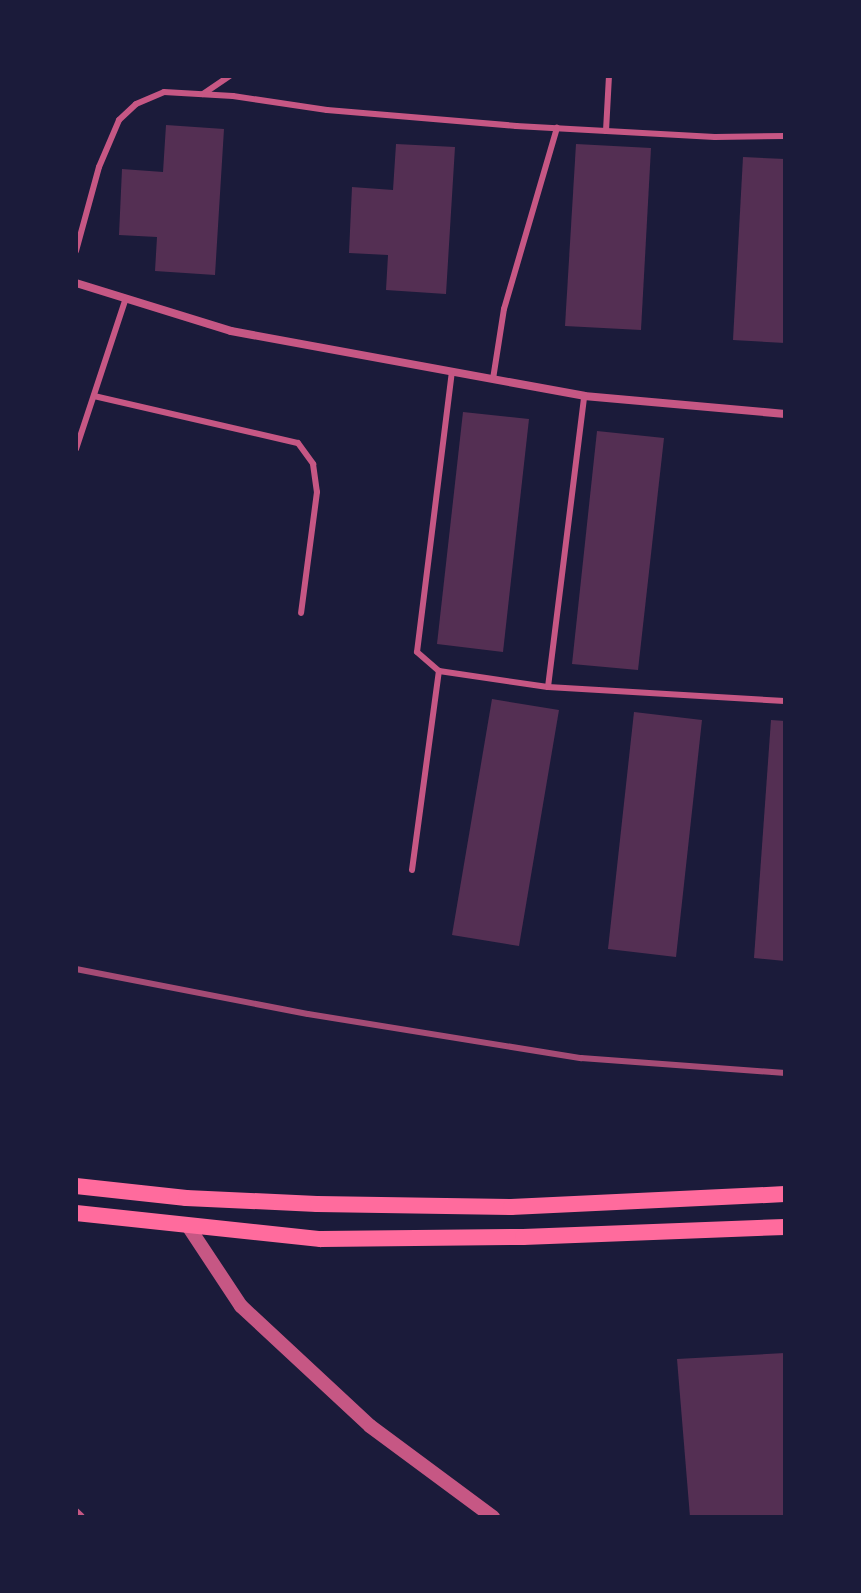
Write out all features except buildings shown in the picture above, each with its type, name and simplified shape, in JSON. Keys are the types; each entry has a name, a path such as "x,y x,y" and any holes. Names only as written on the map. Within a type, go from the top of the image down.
{"main road":[{"path":"76,1186 259,1201 511,1207 785,1194"},
{"path":"76,1213 321,1239 523,1237 785,1227"}],"street":[{"path":"76,283 231,331 584,396 785,414"},
{"path":"188,1226 241,1306 370,1426 493,1517"},
{"path":"76,1512 81,1517"}],"lane":[{"path":"202,95 230,76"},
{"path":"606,131 609,76"},
{"path":"76,251 99,167 119,120 136,104 164,92 327,110 557,128 785,136"},
{"path":"493,379 504,309 557,128"},
{"path":"76,449 126,298"},
{"path":"452,371 417,652 439,671 548,687 785,701"},
{"path":"94,396 298,443 313,464 317,492 301,613"},
{"path":"548,687 584,396"},
{"path":"412,870 439,671"}],"railway":[{"path":"76,969 308,1014 581,1058 785,1073"}]}
